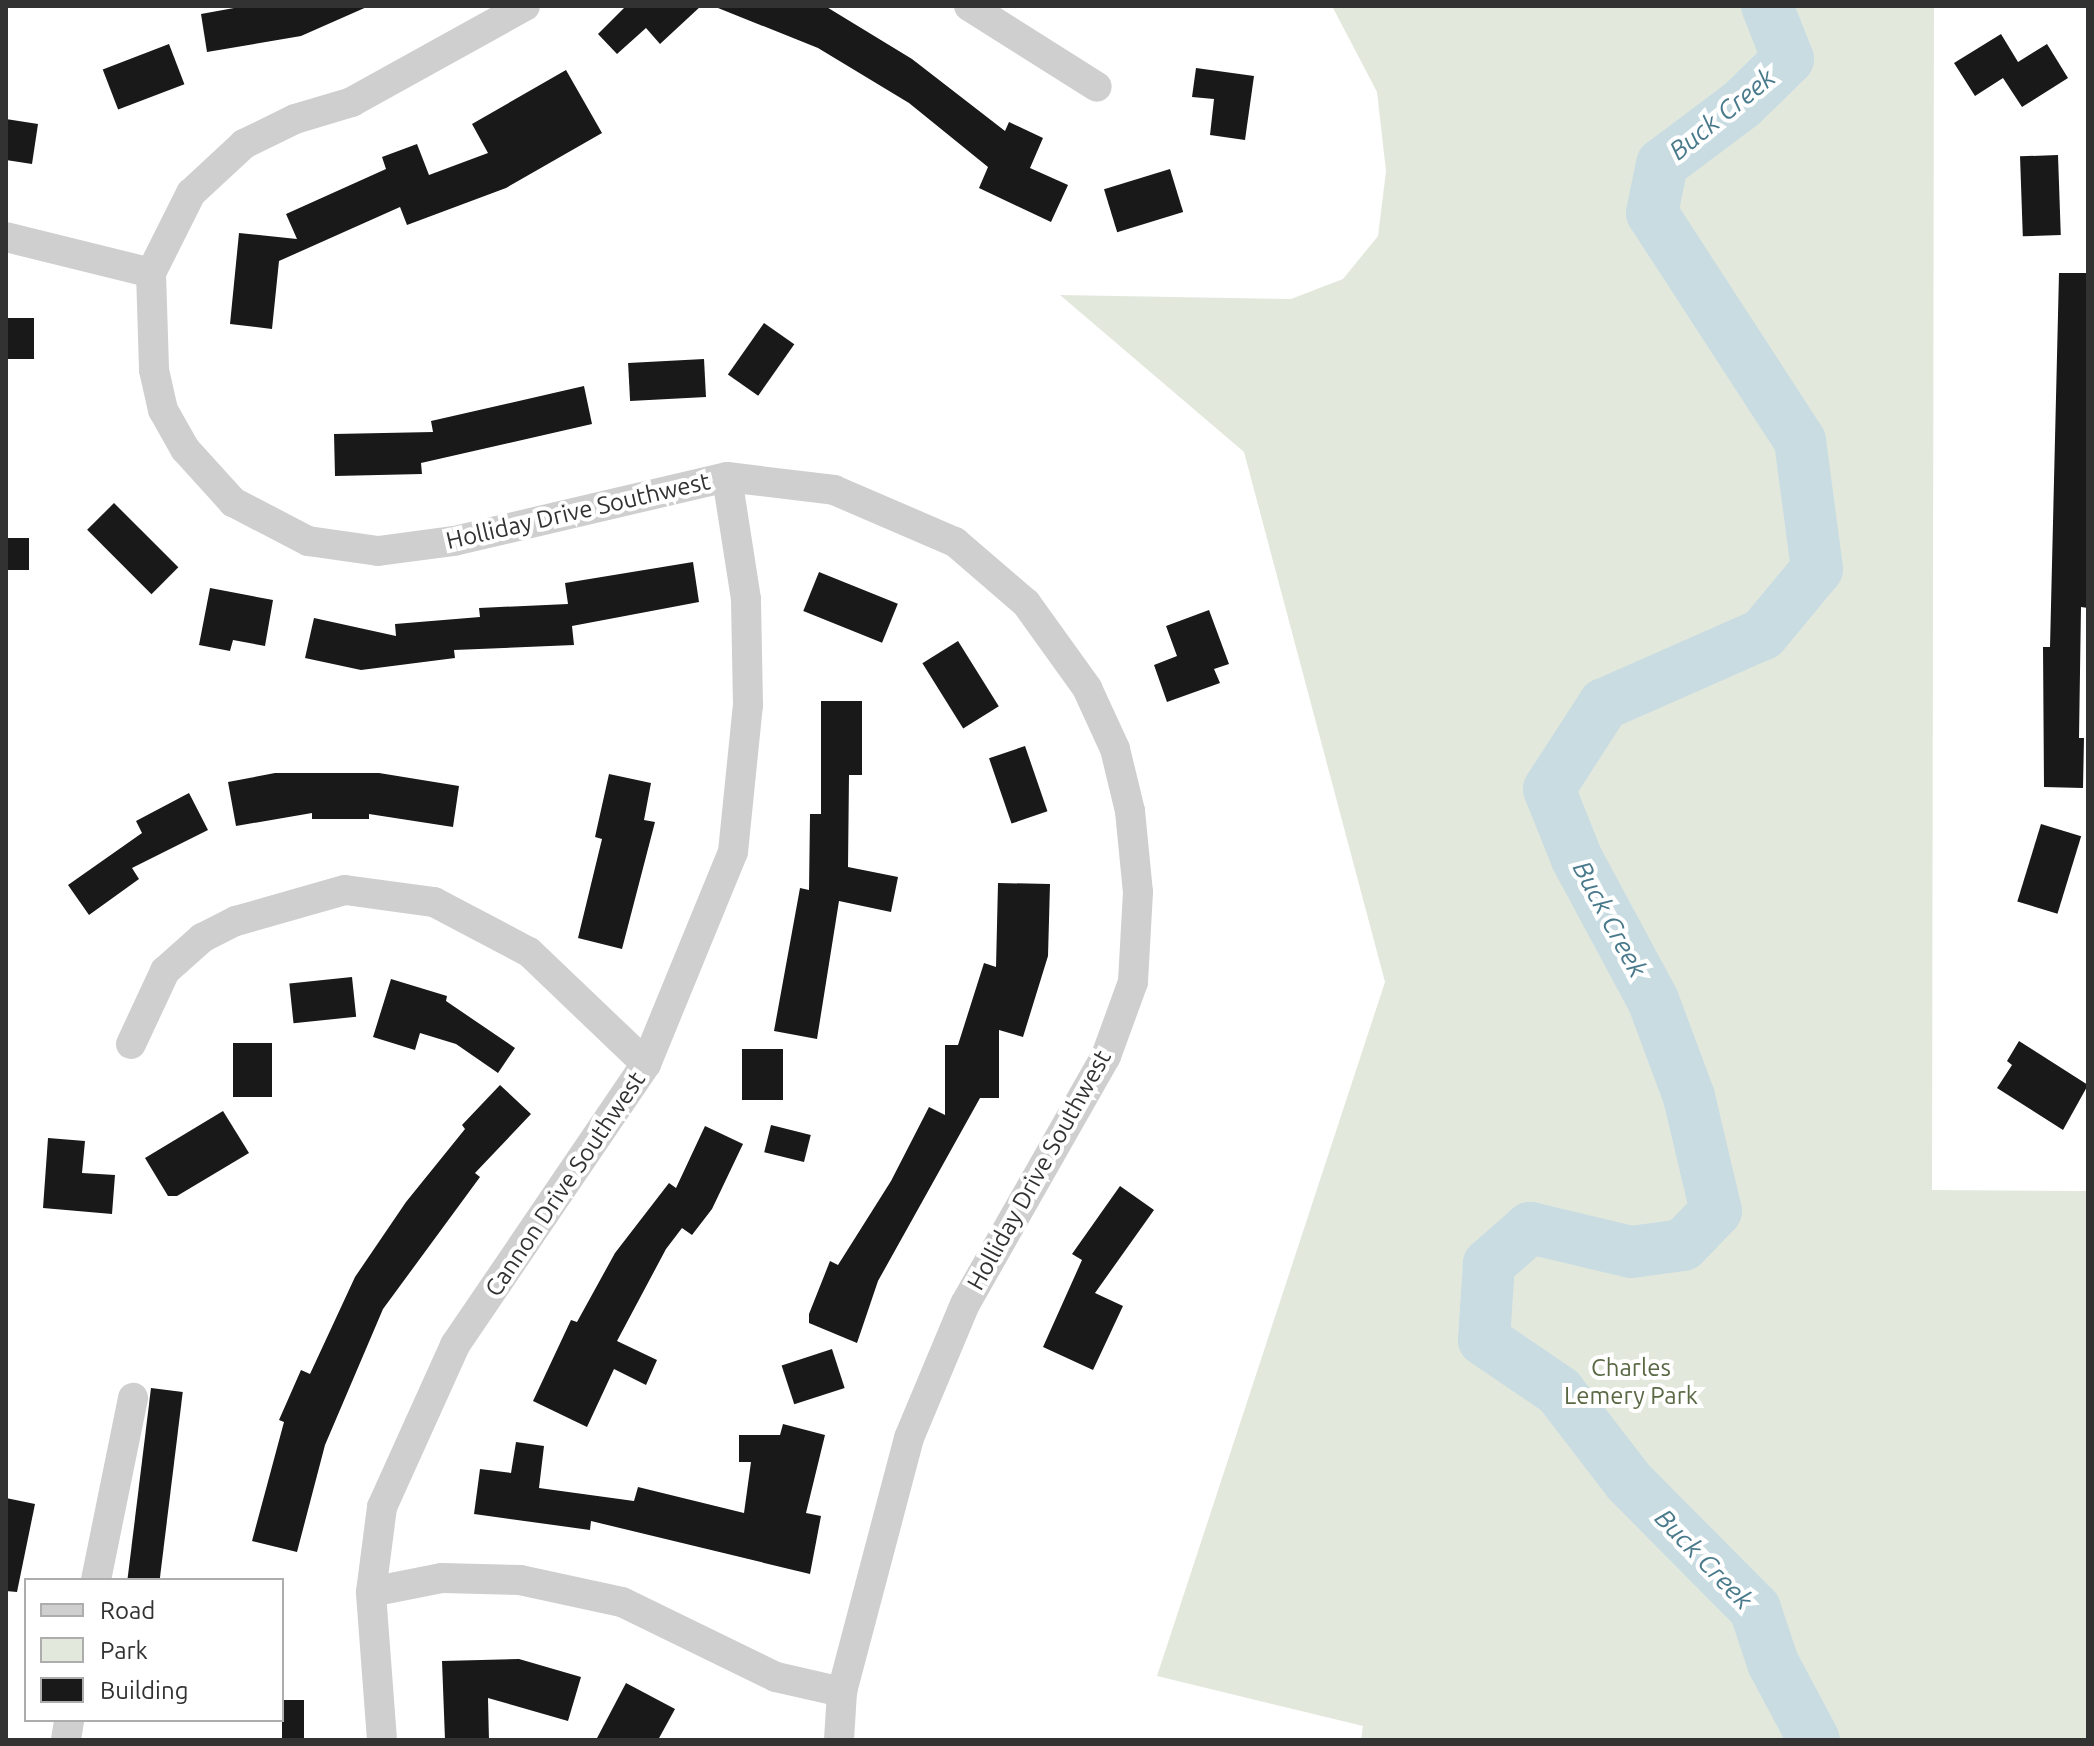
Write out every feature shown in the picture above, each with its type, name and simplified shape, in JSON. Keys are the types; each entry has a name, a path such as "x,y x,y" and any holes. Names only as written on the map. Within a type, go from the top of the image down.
{"street":[{"name":"Holliday Drive Southwest","path":"525,6 352,102 295,119 244,144 191,193 151,273 154,370 163,410 185,449 233,502 308,541 378,551 454,541 727,477 834,490 955,542 1026,603 1087,688 1115,749 1130,811 1137,878 1133,982 1106,1056 965,1304 909,1438 842,1692 839,1740"},
{"path":"969,6 1097,87"},
{"path":"6,237 151,273"},
{"name":"Cannon Drive Southwest","path":"382,1740 371,1592 382,1507 455,1345 646,1064 733,852 748,705 746,599 727,477"},
{"path":"131,1044 165,971 202,938 236,921 345,890 434,902 529,952 646,1064"},
{"path":"96,1578 133,1398"},
{"path":"371,1592 442,1578 520,1580 622,1602 776,1677 842,1692"}],"green space":[{"name":"Charles Lemery Park","path":"1332,6 1934,6 1932,1190 2088,1191 2088,1740 1361,1740 1363,1726 1157,1676 1385,982 1244,452 1060,295 1291,299 1343,279 1378,236 1386,171 1377,92"}],"building":[{"path":"245,6 369,6 301,36 207,52 201,14"},
{"path":"626,6 701,6 660,44 646,28 617,54 598,34"},
{"path":"713,6 825,6 912,59 1005,131 1009,122 1043,138 1030,168 1068,185 1051,222 979,188 988,167 909,103 818,48"},
{"path":"2001,34 2018,62 2047,44 2068,78 2022,107 2003,78 1975,96 1954,63"},
{"path":"169,44 184,84 118,110 103,69"},
{"path":"1196,68 1254,76 1245,140 1210,135 1214,99 1192,97"},
{"path":"566,70 602,133 506,188 407,225 400,207 279,261 272,329 230,324 239,233 297,239 286,214 386,169 382,157 417,144 429,175 488,153 472,124"},
{"path":"6,119 38,124 32,164 6,160"},
{"path":"2058,155 2061,235 2023,236 2020,156"},
{"path":"1170,169 1183,212 1117,232 1104,189"},
{"path":"2059,273 2088,273 2088,608 2081,607 2079,738 2084,738 2083,788 2044,787 2043,647 2050,647"},
{"path":"6,318 34,318 34,359 6,359"},
{"path":"764,323 794,344 758,396 728,375"},
{"path":"704,359 706,397 630,401 628,363"},
{"path":"584,386 592,424 421,463 422,474 335,476 334,434 433,432 431,421"},
{"path":"114,503 178,567 151,594 87,530"},
{"path":"6,538 29,538 29,570 6,570"},
{"path":"693,562 699,602 572,626 574,645 454,650 455,658 361,670 305,658 314,618 396,636 395,624 480,617 479,608 568,604 565,583"},
{"path":"819,572 898,604 882,643 803,611"},
{"path":"210,588 273,600 265,646 233,640 230,651 199,645"},
{"path":"1209,610 1229,664 1214,669 1220,683 1167,702 1154,665 1177,656 1166,626"},
{"path":"958,641 999,706 963,729 922,663"},
{"path":"821,701 862,701 862,775 849,775 848,867 898,877 891,912 839,901 817,1039 774,1031 800,888 809,890 810,814 821,814"},
{"path":"1025,746 1047,811 1012,824 989,758"},
{"path":"275,773 379,773 459,786 453,827 369,814 369,819 312,819 312,813 236,826 228,782"},
{"path":"609,774 651,783 644,820 655,822 622,949 578,938 602,839 595,837"},
{"path":"189,793 208,830 132,868 139,879 89,915 68,885 142,833 136,821"},
{"path":"2041,824 2081,836 2057,914 2017,901"},
{"path":"998,883 1050,884 1048,956 1023,1037 999,1030 999,1098 980,1098 878,1281 857,1343 809,1323 809,1314 830,1261 838,1265 891,1181 929,1107 945,1115 945,1045 958,1045 984,963 996,967"},
{"path":"352,977 356,1017 294,1023 289,984"},
{"path":"391,979 447,996 446,1001 515,1048 498,1073 456,1044 420,1033 415,1050 373,1037"},
{"path":"2019,1041 2088,1085 2063,1130 1997,1088 2012,1065 2007,1061"},
{"path":"233,1043 272,1043 272,1097 233,1097"},
{"path":"742,1049 783,1049 783,1100 742,1100"},
{"path":"500,1085 531,1114 475,1173 480,1177 383,1309 325,1445 297,1552 252,1541 284,1422 279,1420 301,1370 310,1374 355,1277 406,1202 465,1129 462,1125"},
{"path":"223,1111 249,1153 177,1196 168,1196 145,1158"},
{"path":"771,1125 811,1135 804,1162 764,1152"},
{"path":"705,1126 743,1144 712,1209 692,1235 682,1228 666,1249 617,1341 657,1360 646,1385 614,1369 587,1427 533,1401 571,1320 577,1322 615,1253 669,1183 676,1188"},
{"path":"48,1138 85,1141 82,1173 115,1175 112,1214 43,1208"},
{"path":"1120,1186 1154,1210 1095,1293 1123,1306 1093,1370 1043,1347 1082,1260 1072,1254"},
{"path":"832,1349 845,1388 794,1404 782,1365"},
{"path":"151,1388 183,1392 160,1578 128,1578"},
{"path":"783,1424 825,1435 806,1513 821,1516 810,1574 591,1521 590,1530 474,1514 480,1469 511,1473 516,1442 544,1446 539,1488 634,1501 638,1487 744,1513 751,1462 739,1462 739,1435 780,1435"},
{"path":"6,1498 35,1504 17,1592 6,1591"},
{"path":"519,1659 581,1677 568,1721 488,1698 489,1740 445,1740 442,1661"},
{"path":"626,1683 675,1709 658,1740 596,1740"},
{"path":"284,1700 304,1700 304,1740 282,1740"}],"waterway":[{"name":"Buck Creek","path":"1767,6 1788,59 1742,104 1662,164 1652,213 1800,441 1817,569 1763,634 1604,704 1549,789 1577,859 1653,1000 1689,1097 1716,1211 1683,1245 1631,1252 1530,1228 1489,1264 1484,1340 1559,1391 1629,1482 1755,1609 1773,1663 1814,1740"}]}
